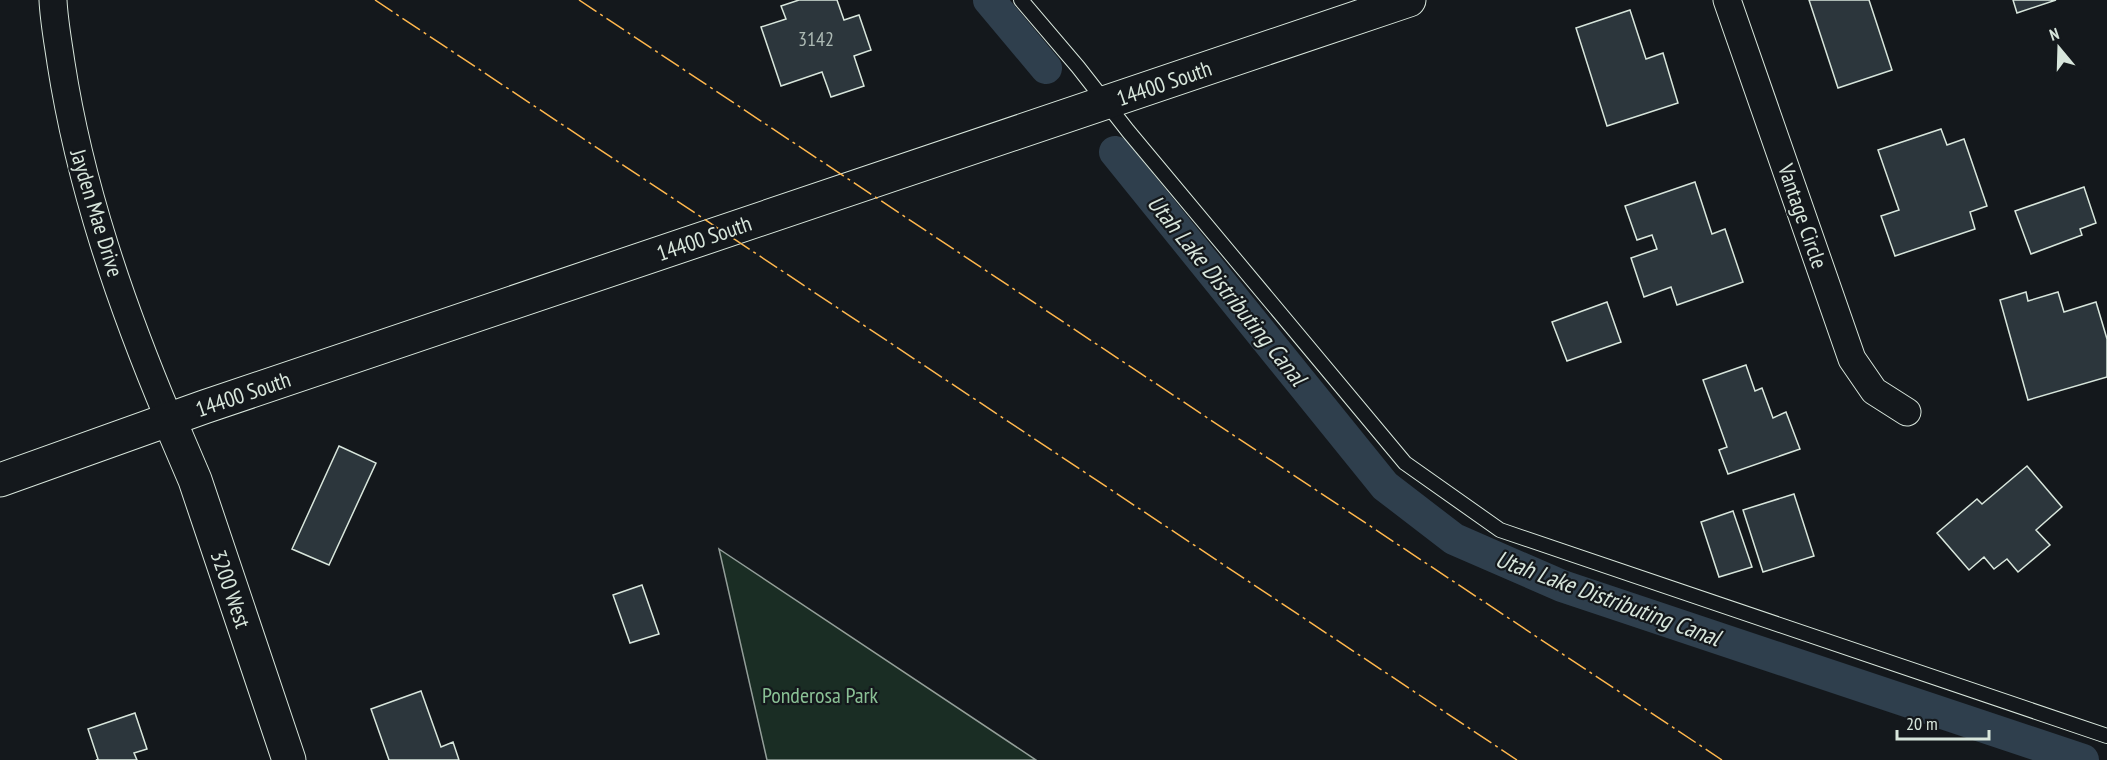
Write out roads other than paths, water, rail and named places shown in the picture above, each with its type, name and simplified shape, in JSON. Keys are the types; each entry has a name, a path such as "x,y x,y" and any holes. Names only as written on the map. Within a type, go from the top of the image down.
{"street":[{"name":"Jayden Mae Drive","path":"53,0 66,96 82,172 139,348 169,419"},
{"name":"14400 South","path":"0,480 169,419 1408,0"},
{"name":"Vantage Circle","path":"1727,0 1852,359 1874,391 1907,412"},
{"name":"3200 West","path":"169,419 195,480 289,760"}],"lane":[{"path":"1021,0 1406,462 1500,530 2107,736"}],"waterway":[{"name":"Utah Lake Distributing Canal","path":"989,0 1046,68"},
{"name":"Utah Lake Distributing Canal","path":"1115,152 1385,486 1454,539 1562,586 2083,760"}],"park label":[{"name":"Ponderosa Park","path":"820,695"}]}
